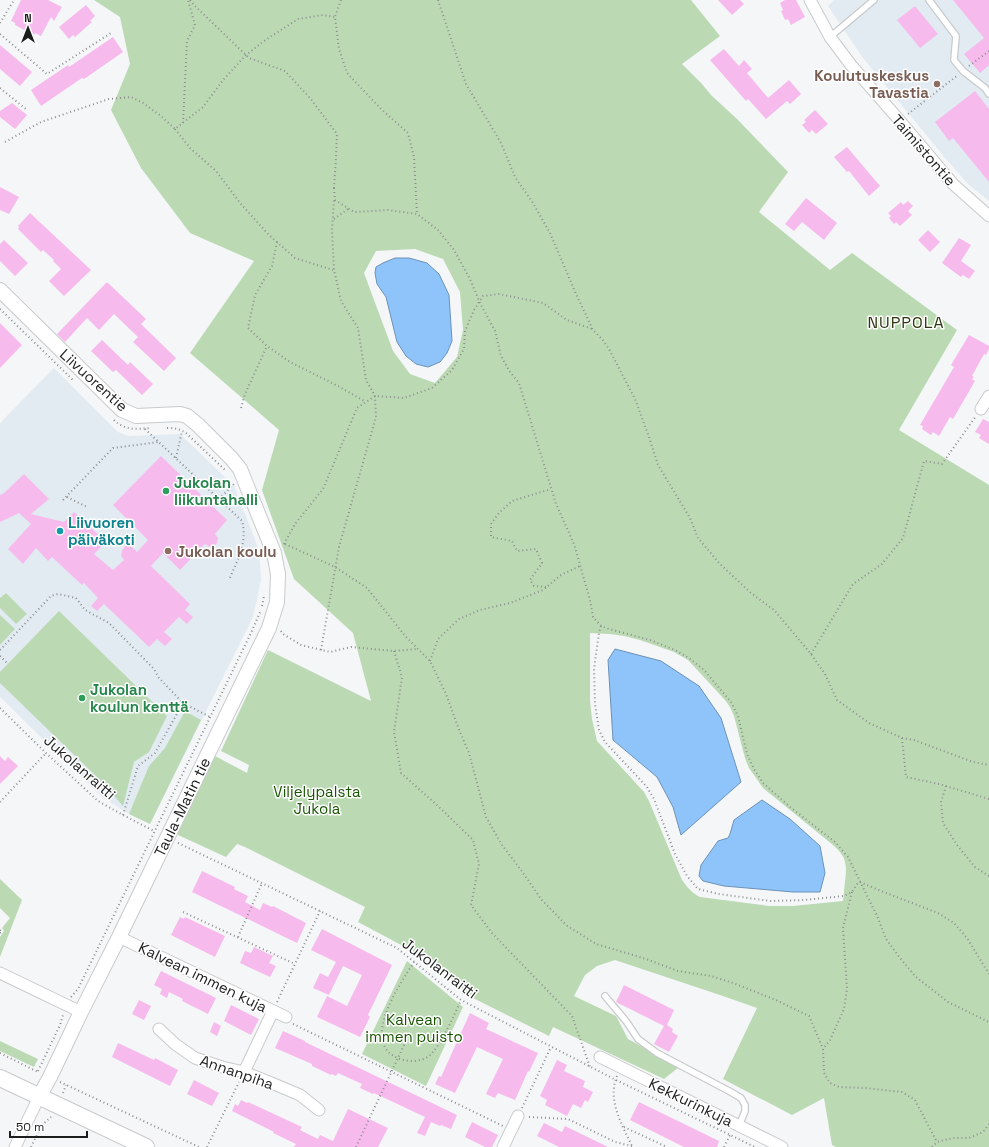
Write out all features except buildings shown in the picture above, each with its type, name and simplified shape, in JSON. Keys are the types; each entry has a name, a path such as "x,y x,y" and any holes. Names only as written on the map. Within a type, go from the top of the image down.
{"main road":[{"path":"0,1078 146,1147"}],"street":[{"name":"Taimistontie","path":"810,0 830,37 851,65 953,184 989,216"},
{"name":"Liivuorentie","path":"0,290 122,410 136,416 180,414 187,416 198,425 240,469 256,510"},
{"path":"981,409 989,396"},
{"name":"Taula-Matin tie","path":"39,1097 44,1074 81,1012 120,937 165,840 273,618 277,602 280,548 256,510"},
{"name":"Kalvean immen kuja","path":"120,937 286,1017"},
{"path":"0,973 81,1012"},
{"path":"244,1072 273,1011"},
{"name":"Annanpiha","path":"159,1029 175,1044 194,1058 244,1072 300,1095 319,1110"},
{"name":"Kekkurinkuja","path":"600,1057 782,1147"},
{"path":"15,1147 39,1097"},
{"path":"503,1147 518,1116"}],"lane":[{"path":"830,37 874,0"},
{"path":"929,0 956,36 954,60 963,71 985,88 989,94"},
{"path":"604,996 626,1021 638,1039 657,1053 741,1098 745,1106 745,1111 739,1126"}],"path":[{"path":"0,23 14,0"},
{"path":"189,0 249,58 285,71 310,98 337,134 332,230 334,270 341,301 358,328 366,380 375,396 376,417 339,547 321,650"},
{"path":"183,122 187,41 195,25 189,0"},
{"path":"341,0 335,17 339,49 347,73 381,109 408,133 414,157 417,214"},
{"path":"438,0 466,84 501,143 515,177 534,203 550,233 593,330 609,349 635,399 658,465 690,518 698,538 720,564 751,593 774,610 811,654 824,674 837,700 869,723 902,738 914,740 973,762 989,765"},
{"path":"175,129 203,107 246,55 264,41 298,18 323,15 335,17"},
{"path":"0,34 47,74 112,33"},
{"path":"900,121 989,51"},
{"path":"0,88 27,110"},
{"path":"5,142 41,122 109,99 131,97 143,103 161,116 175,129 190,148 216,171 240,203 269,235 295,258 334,270"},
{"path":"334,188 335,200 354,212 388,210 417,214 438,230 454,250 470,278 480,303 495,331 501,356 510,372 519,382 556,504 574,544 594,617 601,626 650,640 675,650 689,658 704,670 730,702 738,716 747,754 763,783 790,807 835,842 848,857 878,918 886,939 900,958 916,977 948,1002 989,1022"},
{"path":"333,220 349,209"},
{"path":"277,242 272,266 255,295 248,328 267,346 290,362 366,402"},
{"path":"593,330 567,320 543,303 499,294 483,296 465,331 464,349 452,370 432,388 404,398 375,396 357,408 323,489 295,524 280,548 335,567 368,588 406,637 430,661 446,694 469,753 486,817 502,845 541,899 566,925 596,944 644,958 678,971 711,976 733,983 789,1006 809,1016 823,1049 824,1073 830,1083 839,1087 902,1092 915,1100 937,1142"},
{"path":"241,408 245,394 267,346"},
{"path":"811,654 853,584 882,564 902,538 924,461 942,464 981,409"},
{"path":"135,429 152,428"},
{"path":"165,428 174,428 182,431 228,474"},
{"path":"145,429 242,521 244,529 242,548 228,580"},
{"path":"176,458 182,431"},
{"path":"63,500 113,448 159,442"},
{"path":"233,479 238,487"},
{"path":"220,500 235,483"},
{"path":"546,587 534,586 530,580 542,563 536,549 517,552 512,541 491,537 491,524 499,513 512,501 551,489"},
{"path":"66,496 87,507"},
{"path":"430,661 438,639 459,619 480,610 510,604 543,590 561,575 580,566"},
{"path":"0,650 51,596 58,594 76,598 85,610 109,623 154,669 159,678 184,703 210,718"},
{"path":"44,1074 65,1004 78,989 251,633 265,596"},
{"path":"273,618 283,634 301,645 330,652 351,646 394,651 418,650"},
{"path":"601,626 594,669 595,704 599,730 605,742 647,786 659,811 675,854 687,876 698,889 719,894 770,900 804,900 844,896 852,892"},
{"path":"394,651 402,677 394,732 401,773 473,840 479,864 471,905 492,933 572,1016 590,1067"},
{"path":"0,656 8,664"},
{"path":"123,815 138,766 155,753 184,703"},
{"name":"Jukolanraitti","path":"0,708 98,801 154,831"},
{"path":"902,738 906,777 946,786 989,799"},
{"path":"0,802 46,753"},
{"path":"946,786 940,802 943,823 957,845 975,867 989,876"},
{"name":"Jukolanraitti","path":"173,840 397,948 461,1000 590,1067 734,1137"},
{"path":"823,1049 830,1040 844,1009 847,989 843,928 852,892 859,881"},
{"path":"859,881 938,913 954,923 967,938 989,974"},
{"path":"238,938 262,883"},
{"path":"273,1011 320,911"},
{"path":"184,912 295,964"},
{"path":"0,930 2,932 0,933"},
{"path":"414,962 386,1012 382,1027 381,1038 392,1055 408,1061 422,1060 429,1056 438,1046 461,1000"},
{"path":"286,1017 292,1024 511,1130"},
{"path":"356,1147 406,1041"},
{"path":"551,1047 518,1116 568,1119 616,1142 632,1147"},
{"path":"0,1053 199,1147"},
{"path":"207,1147 244,1072"},
{"path":"616,1080 613,1096 618,1117 632,1147"},
{"path":"932,1147 937,1142 953,1138 969,1138 983,1132 989,1124"},
{"path":"623,1126 667,1147"},
{"path":"724,1147 730,1135"},
{"name":"Kekkurinkuja","path":"734,1137 755,1147"}],"shaded area":[{"name":"Koulutuskeskus Tavastia","path":"834,0 989,0 989,201 969,185 946,159 863,58 828,6"},
{"path":"54,368 118,432 128,436 180,434 234,486 259,550 261,580 253,617 150,824 129,814 102,797 0,697 0,423"}],"green space":[{"name":"Viljelypalsta Jukola","path":"94,0 691,0 720,36 682,64 788,172 759,212 830,270 852,253 957,330 899,430 989,485 989,1147 836,1147 832,1145 824,1098 792,1115 723,1079 757,1008 615,960 597,966 585,975 574,996 616,1016 628,1039 679,1067 664,1079 553,1027 549,1036 473,998 433,962 358,922 365,907 245,847 237,844 226,857 178,835 177,829 215,756 247,773 249,765 221,751 268,650 371,701 353,633 294,579 262,490 279,430 190,353 254,261 190,233 141,168 111,110 130,64 120,17","holes":["415,249 443,259 460,292 463,330 457,357 435,383 410,374 393,351 364,273 376,251","590,633 610,634 640,640 674,652 688,660 730,707 749,768 763,788 841,853 846,866 843,901 793,906 769,906 700,897 690,890 682,880 644,792 597,741 590,701"]},
{"path":"6,593 27,614 16,624 0,608 0,598"},
{"name":"Jukolan koulun kenttä","path":"59,611 167,716 149,752 134,762 123,806 100,780 0,683 0,672"},
{"path":"0,615 15,629 0,645"},
{"path":"185,711 201,720 150,824 129,814 149,766 165,748"},
{"path":"0,879 22,900 0,957 0,937 4,931 2,928 10,918 0,908"},
{"name":"Kalvean immen puisto","path":"407,961 463,1007 426,1086 362,1054"},
{"path":"0,1041 38,1059 34,1067 0,1051"}],"water":[{"path":"395,258 409,258 427,263 439,274 449,295 452,341 447,353 440,362 428,367 416,364 406,356 397,342 386,297 377,284 375,273 376,267"},
{"path":"615,649 661,661 699,686 721,718 741,782 681,835 673,807 657,777 613,740 608,660"},
{"path":"762,800 790,819 820,846 825,873 820,892 793,892 724,886 703,881 699,876 701,865 718,841 728,838 734,820"}],"place":[{"name":"Koulutuskeskus Tavastia","path":"937,84"},
{"name":"Jukolan liikuntahalli","path":"166,491"},
{"name":"Liivuoren päiväkoti","path":"60,531"},
{"name":"Jukolan koulu","path":"168,551"},
{"name":"Jukolan koulun kenttä","path":"82,698"}],"district":[{"name":"NUPPOLA","path":"906,322"}]}
